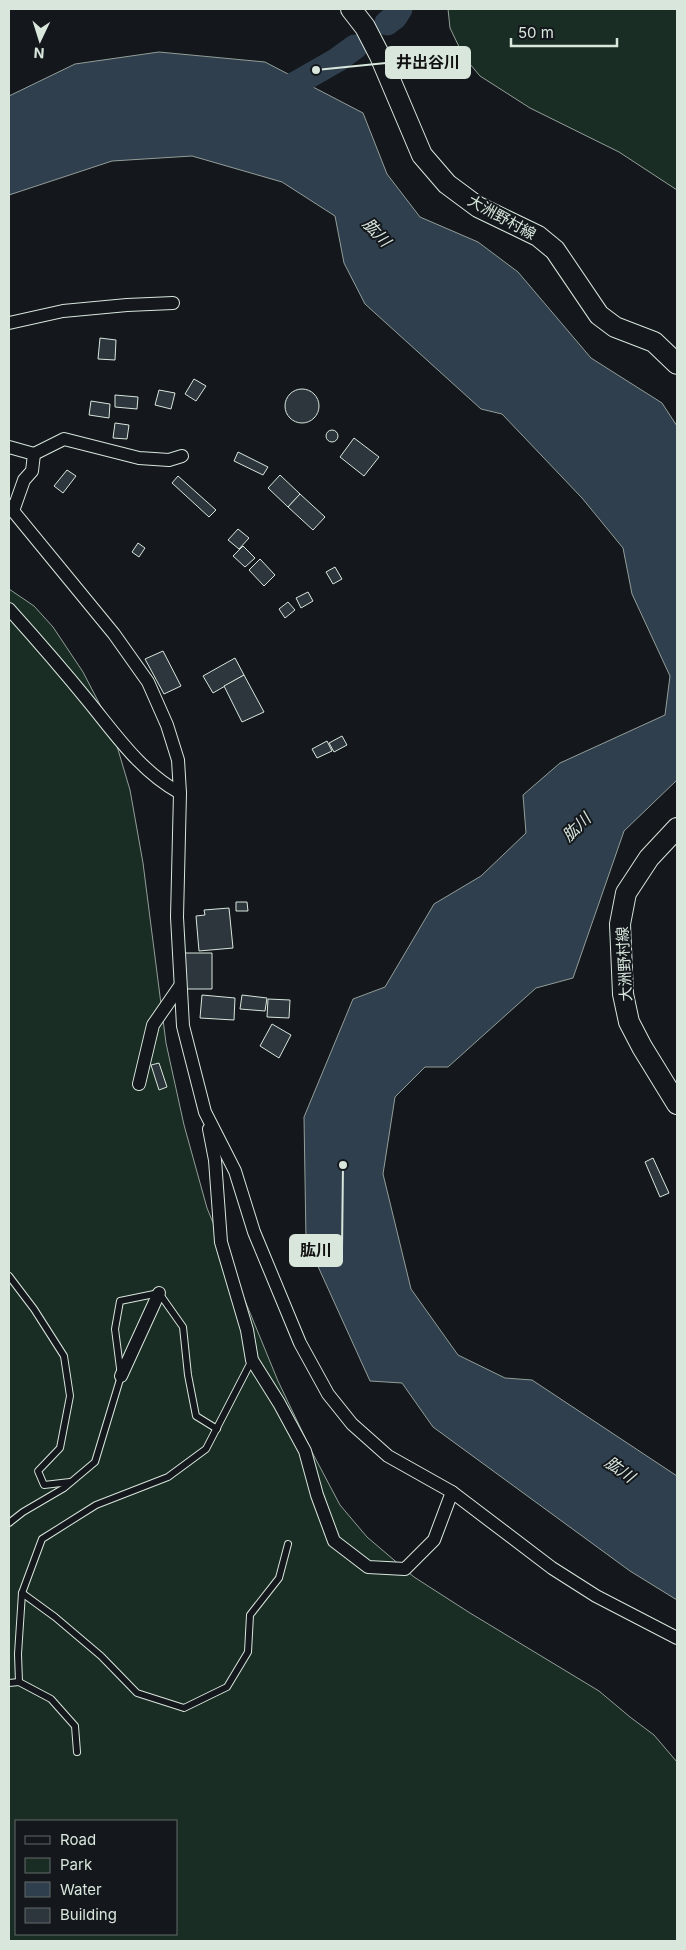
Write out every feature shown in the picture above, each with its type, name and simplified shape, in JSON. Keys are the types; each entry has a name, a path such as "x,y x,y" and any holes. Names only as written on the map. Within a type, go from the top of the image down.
{"main road":[{"name":"大洲野村線","path":"351,9 365,28 380,56 422,155 447,184 478,207 538,236 555,250 599,315 615,327 654,342 677,364"},
{"name":"大洲野村線","path":"677,828 649,858 626,893 620,924 623,994 629,1022 677,1104"}],"street":[{"path":"9,323 63,311 127,304 172,302"},
{"path":"9,447 34,454 64,439 139,458 169,460 182,456"},
{"path":"34,454 32,471 24,480 11,508 114,634 148,682 167,725 178,760 180,793 177,917 183,1026 206,1112 215,1160 221,1242 247,1330 252,1360 279,1403 305,1451 317,1495 334,1541 368,1567 405,1570 434,1540 452,1492"},
{"path":"9,609 47,651 138,761 161,783 180,793"},
{"path":"139,1084 153,1025 180,986"},
{"path":"206,1112 235,1171 254,1232 300,1342 328,1394 352,1424 388,1456 452,1492 552,1568 588,1592 677,1638"},
{"path":"121,1376 159,1293"}],"lane":[{"path":"9,1276 34,1309 64,1356 70,1396 60,1448 38,1471 44,1486 72,1482"},
{"path":"9,1523 22,1512 64,1488 95,1462 121,1376 116,1329 120,1301 159,1293 184,1327 188,1375 196,1416 217,1429"},
{"path":"19,1682 18,1654 22,1593 42,1539 96,1505 168,1477 206,1449 252,1360"},
{"path":"9,1516 22,1512"},
{"path":"22,1593 101,1656 138,1693 184,1708 227,1687 248,1652 250,1615 279,1578 288,1544"},
{"path":"9,1683 19,1682 51,1699 75,1726 77,1752"}],"green space":[{"path":"448,9 677,9 677,190 619,152 530,108 480,76 464,57 450,28"},
{"path":"9,589 34,606 53,627 83,672 111,726 130,790 143,863 166,1043 184,1125 207,1208 278,1381 312,1452 340,1505 367,1537 414,1577 599,1691 654,1735 677,1762 677,1941 9,1941"}],"water":[{"path":"159,52 265,62 363,113 387,174 420,217 478,242 518,272 591,358 662,403 677,426 677,780 624,831 573,978 536,988 448,1067 425,1067 395,1097 383,1174 411,1289 458,1355 505,1378 532,1380 677,1476 677,1600 630,1571 433,1427 402,1383 370,1381 306,1240 304,1117 353,999 385,987 434,904 481,876 526,833 523,795 560,763 665,715 670,676 632,594 623,548 582,498 502,414 481,409 365,304 344,263 335,216 282,182 192,156 112,161 9,195 9,96 75,64"}],"building":[{"path":"100,338 116,340 115,360 98,359"},
{"path":"194,379 206,386 196,401 185,394"},
{"path":"302,389 314,394 319,406 314,418 302,423 290,418 285,406 290,394"},
{"path":"159,390 175,393 171,409 155,405"},
{"path":"115,395 138,397 137,409 115,407"},
{"path":"91,401 110,404 109,418 89,415"},
{"path":"115,423 129,425 127,439 113,438"},
{"path":"330,430 334,430 338,436 334,442 330,442 326,438 326,434"},
{"path":"354,438 379,457 364,476 340,457"},
{"path":"238,452 268,467 263,475 234,461"},
{"path":"67,470 76,476 63,493 54,486"},
{"path":"280,475 300,494 288,507 268,488"},
{"path":"178,476 216,510 209,517 172,483"},
{"path":"300,494 325,517 313,530 288,507"},
{"path":"238,529 249,538 239,549 228,540"},
{"path":"138,543 145,548 139,557 132,552"},
{"path":"243,546 255,558 245,567 233,556"},
{"path":"260,559 275,575 264,586 249,570"},
{"path":"335,567 342,579 333,584 326,572"},
{"path":"308,592 313,601 301,608 296,598"},
{"path":"288,602 295,610 285,618 279,609"},
{"path":"163,651 181,686 164,694 145,659"},
{"path":"235,658 244,675 213,693 203,676"},
{"path":"244,675 264,712 242,722 224,686"},
{"path":"342,736 347,745 334,752 329,743"},
{"path":"327,741 332,751 317,758 312,749"},
{"path":"236,902 247,902 248,911 236,911"},
{"path":"229,908 233,948 199,951 196,916 205,915 204,910"},
{"path":"185,953 212,953 212,989 186,989"},
{"path":"202,995 235,998 234,1020 200,1018"},
{"path":"242,995 267,998 265,1011 240,1009"},
{"path":"268,999 290,1000 289,1018 267,1017"},
{"path":"272,1024 291,1035 279,1058 260,1046"},
{"path":"159,1063 167,1087 159,1090 151,1065"},
{"path":"653,1158 669,1193 660,1197 645,1162"}],"waterway":[{"path":"387,23 395,17 400,9"},
{"path":"281,92 337,60 355,47"}],"place":[{"name":"井出谷川","path":"316,70"},
{"name":"肱川","path":"343,1165"}]}
